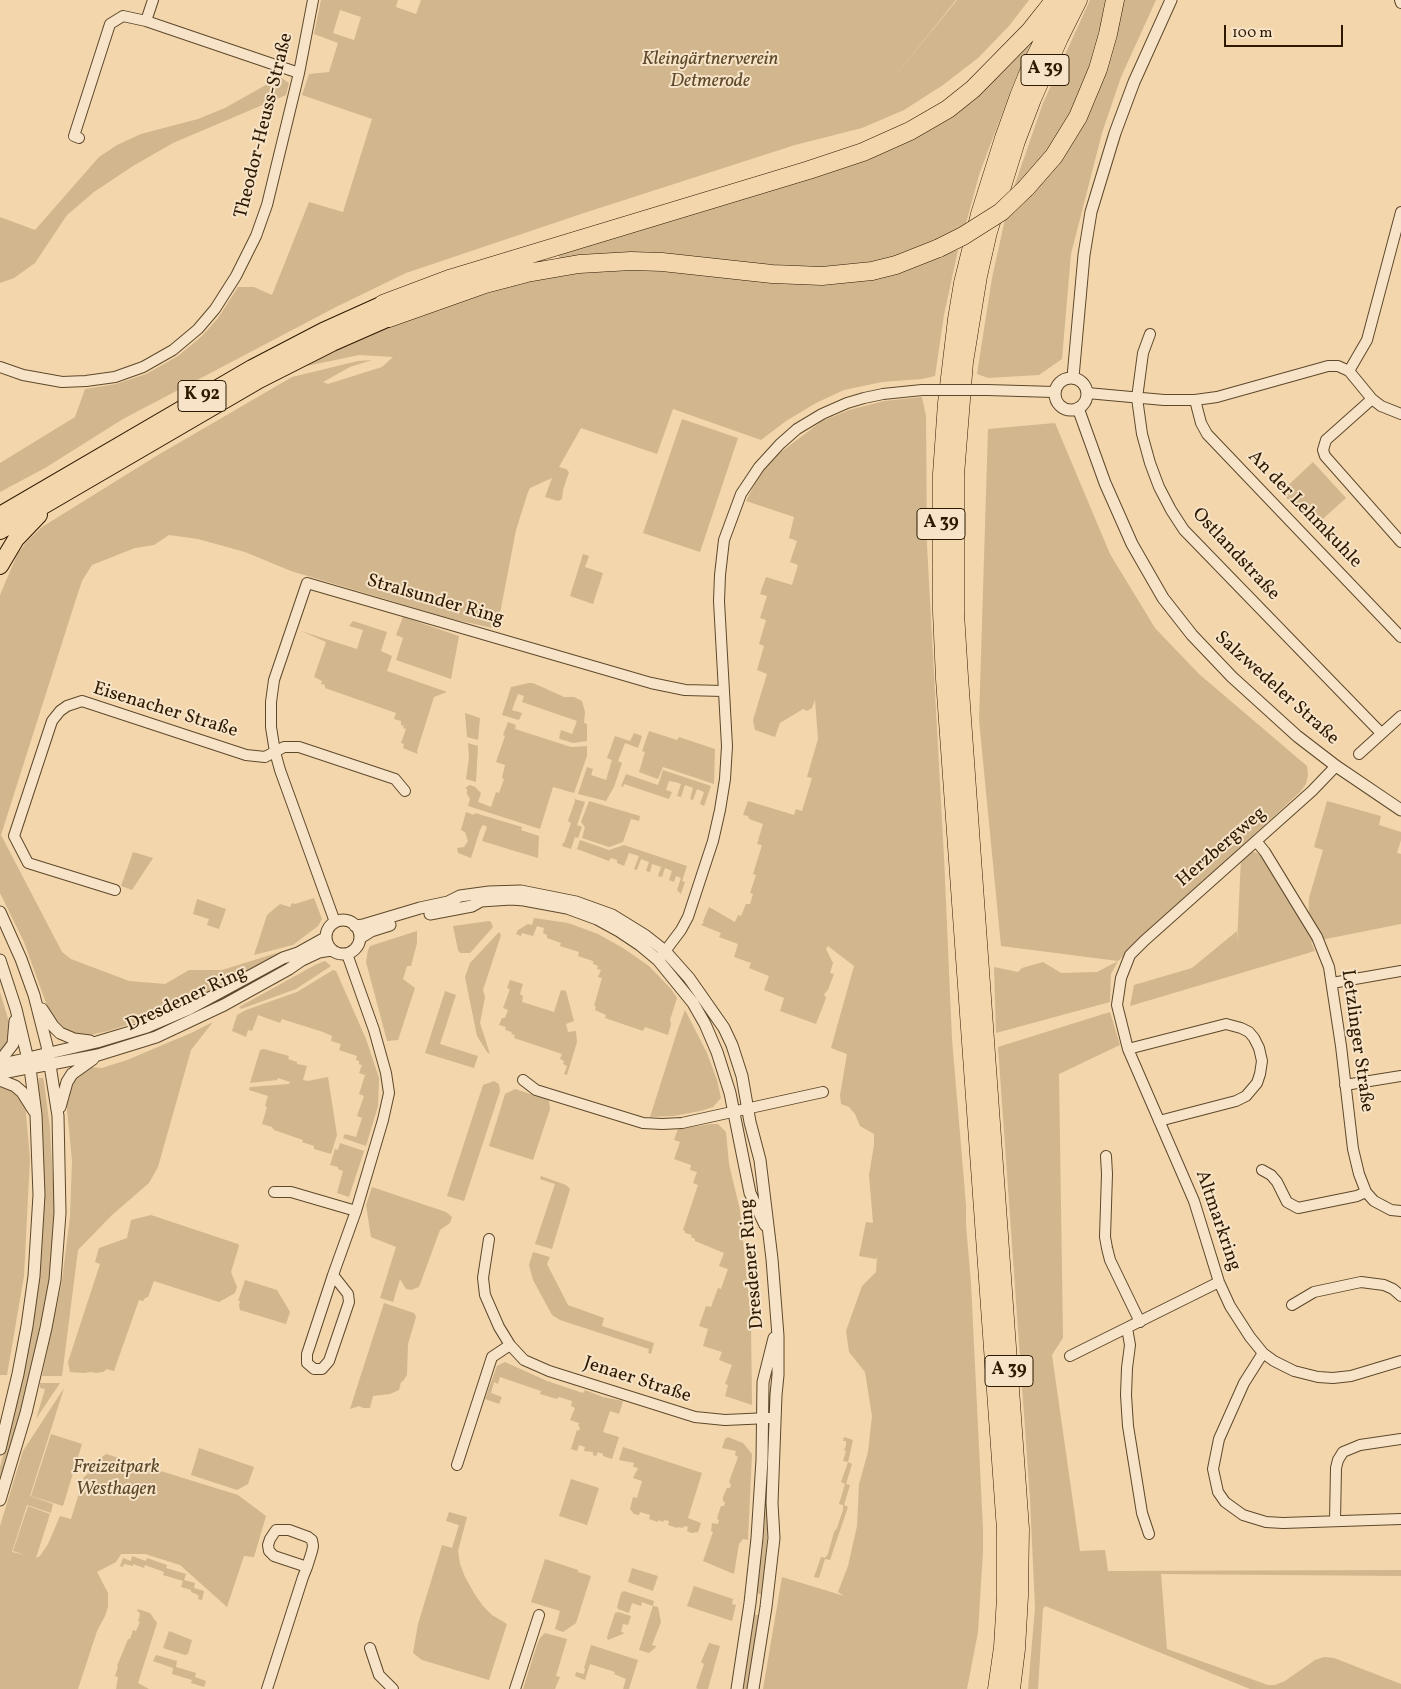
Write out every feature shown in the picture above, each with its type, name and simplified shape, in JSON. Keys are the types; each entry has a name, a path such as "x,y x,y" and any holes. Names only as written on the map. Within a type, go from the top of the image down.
{"highway":[{"path":"386,311 452,278 800,173 863,152 910,131 948,108 973,89 1030,31 1055,0"},
{"name":"A 39","path":"1011,1689 1020,1596 1020,1528 942,612 942,474 947,404 957,319 980,214 1019,96 1032,64 1063,0"},
{"name":"A 39","path":"978,1027 956,612 955,475 964,362 978,276 1002,184 1032,99 1078,0"},
{"path":"386,311 527,273 579,264 662,262 772,274 822,276 872,271 896,265 939,248 963,236 1001,212 1026,188 1054,156 1078,117 1098,69 1115,0"},
{"name":"K 92","path":"0,515 252,368 323,331 386,311"},
{"name":"K 92","path":"0,532 259,380 332,343 386,311"},
{"path":"0,507 26,499"},
{"path":"0,566 16,539 55,500"},
{"name":"A 39","path":"980,1054 1006,1530 1006,1605 997,1689"}],"street":[{"path":"146,21 153,0"},
{"name":"Theodor-Heuss-Straße","path":"0,366 24,375 62,382 115,377 143,367 173,350 198,329 220,302 236,276 256,236 272,187 299,72 312,0"},
{"path":"1073,377 1084,255 1091,212 1115,133 1134,82 1171,0"},
{"path":"79,138 74,136 110,24 123,16 146,21 299,72"},
{"path":"1349,371 1367,340 1401,212"},
{"name":"Ostlandstraße","path":"1150,334 1144,353 1136,398 1142,434 1159,487 1170,510 1184,530 1381,734"},
{"path":"1087,393 1164,400 1195,400 1217,397 1328,366 1338,366 1349,371 1372,399 1381,406 1401,414"},
{"path":"1073,377 1084,385 1087,393 1085,402 1073,410 1062,407 1057,403 1054,392 1058,382 1062,379 1073,377"},
{"path":"662,956 688,917 713,841 720,810 726,762 719,600 720,575 724,540 741,494 759,467 780,444 797,430 822,414 864,398 922,390 1054,392"},
{"path":"1372,399 1326,440 1323,450 1326,456 1401,542"},
{"name":"An der Lehmkuhle","path":"1195,400 1201,423 1207,434 1401,637"},
{"name":"Salzwedeler Straße","path":"1078,408 1117,514 1147,573 1163,598 1192,635 1232,677 1297,736 1336,766 1401,810"},
{"name":"Stralsunder Ring","path":"335,922 274,752 271,727 271,702 274,680 307,583 536,648 651,683 685,690 724,691"},
{"name":"Eisenacher Straße","path":"115,890 28,863 14,836 52,721 60,711 67,706 82,701 246,755 265,757 274,752"},
{"path":"1359,754 1401,716"},
{"path":"274,752 284,747 299,747 394,779 405,791"},
{"name":"Herzbergweg","path":"1130,955 1158,927 1312,791 1336,766"},
{"name":"Letzlinger Straße","path":"1256,841 1265,852 1317,937 1328,967 1332,983 1355,1156 1366,1192"},
{"name":"Dresdener Ring","path":"50,1059 168,1019 325,938 328,928 335,922 346,920 355,926 364,925 420,908 448,902 460,896 488,892 521,891 564,899 597,909 625,922 646,936 662,956 705,1024 721,1064 734,1110 746,1182 766,1228 774,1341 763,1382 761,1480 757,1538 737,1689"},
{"name":"Dresdener Ring","path":"347,954 357,946 360,938 371,931 437,912 472,906 482,901 519,899 575,910 597,919 662,956 689,978 724,1028 738,1061 758,1150 766,1199 775,1287 778,1355 772,1503 774,1538 766,1607 753,1689"},
{"path":"0,912 21,959 34,995 50,1059 58,1116 60,1213 55,1280 36,1374 0,1500"},
{"path":"355,926 360,938"},
{"path":"325,938 331,950 339,954 347,954 374,1030 386,1073 389,1093 356,1211 333,1275 307,1354 307,1363 314,1369 322,1369 329,1362 349,1302 348,1294 333,1275"},
{"name":"Dresdener Ring","path":"50,1059 98,1055 140,1043 187,1024 280,974 302,960 319,952 331,950"},
{"name":"Altmarkring","path":"1130,955 1121,978 1117,1005 1128,1049 1194,1201 1219,1282 1240,1322 1264,1353 1294,1371 1318,1377 1334,1378 1368,1372 1401,1361"},
{"path":"0,960 16,1009 29,1063 36,1115 40,1195 34,1276 27,1326 18,1374 0,1449"},
{"path":"1332,983 1401,971"},
{"path":"34,995 53,1026 60,1033 74,1039 96,1042"},
{"path":"0,1063 13,1044 16,1009"},
{"path":"1128,1049 1226,1024 1248,1032 1254,1038 1259,1048 1262,1061 1260,1074 1257,1083 1246,1096 1236,1101 1160,1121"},
{"path":"58,1116 64,1090 72,1074 98,1055"},
{"path":"0,1074 29,1063 50,1059"},
{"path":"0,1063 29,1063"},
{"path":"1345,1086 1401,1076"},
{"path":"0,1080 8,1082 22,1092 36,1115"},
{"path":"523,1080 536,1090 643,1123 662,1124 682,1122 823,1092"},
{"path":"1106,1156 1106,1248 1140,1322"},
{"path":"1262,1170 1271,1175 1277,1182 1287,1202 1298,1208 1357,1196 1366,1192 1374,1201 1382,1206 1401,1211"},
{"path":"274,1192 291,1192 356,1211"},
{"name":"Jenaer Straße","path":"489,1239 483,1278 485,1295 510,1345 524,1360 549,1371 695,1418 725,1420 763,1418"},
{"path":"1070,1356 1219,1282"},
{"path":"1292,1305 1314,1292 1361,1282 1384,1285 1401,1296"},
{"path":"1127,1328 1130,1345 1126,1395 1128,1426 1142,1513 1149,1534"},
{"path":"457,1465 492,1357 510,1345"},
{"path":"1264,1353 1244,1383 1219,1439 1213,1469 1218,1492 1225,1502 1234,1509 1255,1519 1283,1523 1401,1519"},
{"path":"763,1418 775,1418"},
{"path":"1335,1522 1336,1468 1343,1452 1360,1446 1401,1439"},
{"path":"267,1689 313,1546 312,1540 308,1537 289,1530 276,1530 268,1545 269,1551 274,1556 306,1567"},
{"path":"515,1689 539,1615"},
{"path":"370,1648 379,1676 393,1689"}],"green space":[{"name":"Kleingärtnerverein Detmerode","path":"321,0 398,0 396,7 416,14 421,0 956,0 890,82 957,0 1029,0 1009,26 978,58 943,85 904,110 862,128 795,145 406,273 336,307 123,419 45,468 0,492 0,463 75,417 85,389 116,384 146,374 178,356 202,336 218,318 238,287 254,287 272,295 309,202 343,212 372,119 302,95 309,74 329,72 338,43 314,34","holes":["340,10 361,17 354,40 333,33"]},
{"path":"1090,0 1106,0 1091,70 1079,101 1048,155 1013,190 1043,103"},
{"path":"1122,0 1156,0 1121,77 1102,133 1071,254 1062,359 1039,375 988,378 977,374 992,278 1005,219 1045,180 1060,161"},
{"path":"1033,37 979,175 965,227 895,260 850,268 561,261 557,252 811,177 979,95 1005,70"},
{"path":"280,77 289,83 286,95 173,143 133,166 94,192 67,215 35,263 14,278 0,283 0,217 35,230 99,157 117,145 141,134 198,119 225,108"},
{"path":"958,250 944,315 935,376 922,379 882,382 844,390 816,403 786,421 761,440 673,409 657,454 581,428 559,467 569,472 562,499 558,501 545,497 552,478 530,488 528,492 516,530 497,629 452,619 291,571 245,552 198,539 169,535 154,545 135,548 92,565 82,581 1,835 62,952 71,959 129,981 165,984 189,970 222,970 293,948 219,989 150,1018 108,1031 86,1036 71,1035 51,1017 24,942 0,893 0,595 17,555 27,541 42,527 158,455 292,377 358,361 372,360 350,367 323,382 328,384 382,367 393,357 359,355 297,368 379,330 462,300 564,273 631,268 771,281 936,256"},
{"path":"922,397 926,416 927,545 952,1039 971,1283 983,1529 978,1632 967,1689 763,1689 782,1577 844,1596 838,1592 848,1566 857,1526 859,1484 868,1452 872,1416 865,1372 849,1352 846,1331 862,1286 876,1272 877,1256 876,1259 859,1256 866,1222 873,1223 869,1175 874,1134 860,1126 855,1114 849,1107 841,1104 840,1095 847,1054 831,1048 854,966 828,946 826,949 833,963 830,973 834,974 828,990 824,994 826,998 816,1024 780,1011 784,998 764,990 769,976 749,968 751,963 734,957 738,944 719,937 721,933 701,925 704,922 709,907 735,922 738,915 741,916 746,904 750,904 753,894 750,893 756,875 753,874 762,845 757,844 763,824 743,815 748,801 794,815 796,809 802,811 812,778 807,777 818,739 815,700 812,708 807,711 803,709 780,723 775,737 755,730 753,720 767,674 757,670 764,646 759,644 766,620 760,618 767,596 760,594 766,577 792,585 798,565 790,562 797,541 789,538 794,517 746,501 758,478 773,458 822,421 849,410 884,401"},
{"path":"682,419 738,438 700,552 643,533"},
{"path":"1055,423 1110,554 1155,628 1199,674 1307,766 1306,784 1300,792 1118,961 1001,946 979,720 988,429"},
{"path":"1313,462 1346,498 1314,527 1281,492"},
{"path":"583,554 589,556 585,567 603,573 593,604 570,596"},
{"path":"403,617 459,636 451,679 396,660 403,638 396,635"},
{"path":"353,621 387,632 381,651 392,656 387,671 447,692 434,697 417,751 418,754 403,748 404,744 401,743 406,729 401,725 401,721 394,719 396,713 325,688 325,685 321,684 322,681 314,677 326,642 301,631 357,649 363,630 349,626"},
{"path":"529,683 564,697 574,697 582,701 585,712 584,723 587,724 587,741 573,743 560,739 561,730 572,734 577,721 522,702 524,696 518,694 512,710 522,713 519,720 502,715 511,687"},
{"path":"465,713 480,718 478,740 467,737"},
{"path":"508,722 516,725 515,729 571,747 587,746 587,756 574,793 553,787 540,829 468,806 470,799 465,788 470,785 481,793 478,802 491,807 496,792 499,793 504,779 502,778 505,765 496,762"},
{"path":"649,731 677,740 679,737 715,749 714,784 663,767 658,779 639,772 645,752 642,751"},
{"path":"634,733 642,736 638,748 625,743 618,761 622,763 614,787 606,801 578,794 587,767 593,769 591,775 606,780 612,760 607,758 615,736 630,741"},
{"path":"468,743 478,746 476,782 466,779 469,758"},
{"path":"663,770 711,786 704,806 700,804 704,792 697,789 693,800 690,799 693,788 685,785 681,797 677,796 681,784 675,782 669,781 666,790 672,792 669,799 624,784 623,787 621,786 626,774 658,785"},
{"path":"574,799 585,802 577,825 582,827 578,838 575,837 571,849 562,846 571,823 568,821"},
{"path":"589,801 640,816 639,821 631,819 623,842 609,847 582,838 585,827 581,822"},
{"path":"1327,801 1381,816 1379,825 1401,832 1397,853 1401,854 1401,924 1311,942 1315,951 1130,1006 1134,985 1192,968 1237,931 1237,943 1241,859 1250,851 1260,854 1308,930 1309,898 1323,850 1314,847"},
{"path":"466,812 522,827 521,830 539,836 538,858 482,841 487,827 484,825 480,830 471,858 458,853 457,848 464,847 468,841 465,832 461,830"},
{"path":"580,840 609,850 624,845 687,866 682,881 685,882 681,894 677,890 681,878 676,876 674,882 669,880 672,871 665,868 662,877 658,876 661,867 652,864 650,872 646,871 649,862 641,859 637,870 634,869 639,856 629,853 624,866 611,858 609,861 577,849"},
{"path":"133,852 153,858 132,890 121,886"},
{"path":"314,898 322,919 318,926 293,945 254,955 267,915 280,904 290,907 292,903 295,904"},
{"path":"197,899 226,909 219,929 207,925 209,919 193,914"},
{"path":"534,918 568,923 598,934 649,966 677,998 670,1020 671,1024 668,1035 645,1027 643,1031 605,1018 606,1015 595,1010 596,1006 594,1006 602,978 598,977 601,970 597,969 598,966 593,964 593,961 578,956 579,952 560,946 561,943 547,938 547,935 543,933 544,928 537,926 533,936 522,933 521,936 516,934 518,930 528,924 532,925"},
{"path":"489,921 493,927 470,953 460,953 453,926"},
{"path":"417,931 417,943 411,966 407,966 403,979 415,988 398,1040 387,1041 366,962 368,950 370,946"},
{"path":"499,932 501,935 483,990 485,997 480,1023 490,1054 477,1036 465,977 470,963"},
{"path":"315,951 205,1010 154,1033 80,1055 79,1051"},
{"path":"325,961 331,966 296,989 241,1009 239,1007 315,965"},
{"path":"1118,961 1111,974 1110,1002 996,1033 994,967 1018,972 1022,968 1043,962 1061,973 1097,972"},
{"path":"333,970 336,971 366,1039 379,1078 378,1106 366,1146 343,1138 345,1134 356,1137 362,1118 357,1116 364,1096 359,1094 365,1075 359,1073 362,1065 356,1060 357,1056 339,1050 341,1044 331,1041 332,1036 282,1019 280,1023 258,1015 252,1031 248,1030 246,1037 232,1031 237,1015 297,992"},
{"path":"510,980 523,984 520,994 523,996 522,1002 554,1012 561,990 566,991 574,1021 566,1024 568,1032 576,1031 577,1042 567,1075 564,1074 567,1066 560,1059 562,1054 514,1038 515,1035 511,1034 512,1032 505,1030 506,1027 499,1025 502,1018 505,1018 508,1010 503,1008 510,989 507,988"},
{"path":"445,991 456,995 440,1044 478,1056 474,1068 425,1053"},
{"path":"0,992 11,1033 9,1042 0,1055"},
{"path":"685,1010 707,1053 717,1080 721,1098 713,1107 700,1111 674,1116 650,1117 678,1029"},
{"path":"1110,1012 1120,1045 1059,1074 1063,1338 1052,1355 1080,1551 1105,1550 1108,1571 1401,1570 1401,1576 1161,1574 1167,1649 1268,1685 1275,1685 1285,1681 1315,1660 1324,1657 1334,1658 1401,1684 1401,1689 1250,1689 1045,1606 1043,1609 1038,1689 1028,1689 1035,1608 1030,1499 998,1047"},
{"path":"213,1022 191,1050 158,1167 149,1183 112,1215 78,1250 62,1376 42,1376 62,1281 70,1216 72,1161 66,1099 69,1083 88,1067 102,1068 127,1060"},
{"path":"264,1049 289,1056 288,1059 297,1062 297,1064 307,1066 303,1080 308,1081 328,1077 337,1135 331,1154 314,1149 314,1146 302,1142 303,1140 262,1124 268,1096 249,1090 250,1087 289,1084 290,1082 278,1078 277,1080 250,1083 260,1050"},
{"path":"39,1078 43,1078 44,1082 50,1128 55,1216 50,1279 41,1332 19,1422 0,1486 0,1467 12,1422 44,1211"},
{"path":"494,1081 499,1084 500,1091 464,1201 447,1196 483,1085"},
{"path":"0,1083 13,1088 25,1103 30,1159 24,1276 7,1375 0,1375"},
{"path":"515,1089 549,1100 550,1109 533,1160 489,1146 505,1094"},
{"path":"718,1124 726,1132 729,1164 740,1210 751,1322 752,1405 725,1396 728,1385 725,1384 732,1365 719,1360 722,1352 703,1346 708,1329 699,1326 706,1306 711,1307 718,1288 721,1289 728,1269 719,1266 724,1253 695,1241 691,1237 692,1235 685,1233 683,1230 698,1185 693,1183 697,1172 690,1170 691,1165 674,1159 680,1142 674,1140 678,1129"},
{"path":"340,1143 364,1151 349,1197 337,1193 343,1171 338,1169 338,1167 330,1165 335,1149 338,1150"},
{"path":"541,1176 566,1185 570,1189 552,1249 535,1244 555,1184 540,1179"},
{"path":"372,1187 446,1212 452,1217 450,1223 440,1230 419,1287 411,1290 406,1289 400,1279 393,1302 380,1298 396,1247 371,1237 366,1205"},
{"path":"151,1215 238,1244 231,1272 237,1287 235,1293 219,1302 154,1281 148,1297 143,1301 139,1300 114,1371 107,1369 96,1373 70,1372 68,1362 100,1264 95,1262 99,1248 127,1238 131,1220"},
{"path":"533,1252 550,1257 547,1264 568,1305 604,1318 602,1326 654,1343 651,1354 648,1353 649,1349 560,1320 552,1315 533,1280 529,1265"},
{"path":"245,1280 277,1290 290,1312 286,1324 240,1310 240,1301 238,1301"},
{"path":"384,1303 414,1313 416,1317 408,1344 407,1375 401,1382 399,1390 390,1394 373,1396 370,1408 359,1406 350,1409"},
{"path":"505,1362 547,1381 583,1393 585,1390 603,1397 623,1401 619,1414 610,1411 603,1432 619,1437 612,1459 598,1452 596,1456 593,1455 593,1452 584,1451 585,1447 579,1445 577,1451 571,1449 577,1430 579,1431 580,1427 578,1426 579,1423 570,1420 575,1408 571,1406 572,1401 540,1394 541,1391 500,1377 498,1384 494,1382 491,1393 502,1397 499,1404 485,1399 497,1366"},
{"path":"40,1383 60,1383 36,1419 45,1389 40,1388"},
{"name":"Freizeitpark Westhagen","path":"64,1388 30,1496 53,1504 51,1513 27,1505 12,1552 25,1555 13,1551 28,1506 50,1514 36,1558 40,1556 48,1544 60,1516 71,1519 84,1477 98,1465 106,1454 238,1495 266,1516 254,1557 244,1556 227,1607 180,1565 145,1554 121,1554 116,1562 97,1572 108,1593 108,1607 97,1631 78,1689 0,1689 0,1526 23,1451"},
{"path":"51,1434 82,1444 63,1506 31,1496"},
{"path":"728,1437 743,1443 752,1454 748,1540 743,1539 739,1544 734,1574 703,1561 713,1532 711,1531 712,1523 718,1524 718,1515 721,1506 724,1506 725,1502 723,1497 727,1488 730,1488 730,1479 738,1457 735,1455 736,1451 722,1448 725,1439"},
{"path":"844,1437 853,1440 848,1462 843,1461 846,1451 844,1450 846,1441 843,1441"},
{"path":"768,1442 773,1442 766,1557 770,1558 766,1596 754,1592 757,1558 762,1556"},
{"path":"623,1447 702,1473 688,1518 701,1523 698,1532 691,1533 687,1531 688,1527 684,1526 683,1528 677,1528 668,1525 669,1521 664,1520 663,1522 658,1520 658,1522 649,1519 650,1515 640,1512 639,1515 634,1514 630,1509 633,1497 637,1498 642,1481 633,1478 638,1468 633,1467 634,1463 619,1460"},
{"path":"199,1448 254,1467 248,1484 237,1490 191,1475"},
{"path":"848,1462 852,1464 846,1484 850,1485 844,1505 848,1507 830,1560 825,1559 819,1578 814,1577 821,1557 825,1558 828,1554 843,1510 843,1505 839,1504 845,1484 841,1482"},
{"path":"571,1479 599,1488 587,1525 559,1516"},
{"path":"449,1512 467,1517 458,1551 465,1577 483,1606 492,1615 507,1624 489,1680 422,1660 413,1653 418,1624 442,1545 452,1548 459,1525 446,1521"},
{"path":"132,1556 146,1561 147,1558 167,1565 166,1568 186,1574 184,1580 195,1583 194,1588 204,1591 202,1600 198,1599 199,1596 191,1592 191,1590 181,1587 183,1581 163,1575 164,1572 145,1565 144,1568 133,1564 133,1566 124,1564 123,1567 120,1566 123,1558 131,1561"},
{"path":"545,1559 591,1576 576,1623 563,1632 555,1629 560,1611 531,1602"},
{"path":"632,1568 658,1576 653,1591 628,1582"},
{"path":"694,1586 733,1599 732,1604 736,1605 732,1621 687,1606"},
{"path":"624,1591 654,1601 653,1606 642,1602 641,1606 632,1603 629,1613 618,1609 621,1593"},
{"path":"653,1606 658,1607 661,1622 652,1645 656,1646 649,1653 639,1650"},
{"path":"138,1609 150,1613 157,1623 138,1683 149,1689 116,1689 118,1677 115,1676 117,1666 128,1639 130,1639 133,1630 136,1631 140,1622 138,1621 140,1615 137,1611"},
{"path":"618,1612 631,1616 628,1625 623,1624 621,1632 625,1633 608,1640 608,1634 615,1613"},
{"path":"751,1613 763,1617 747,1689 743,1689 749,1651 746,1649"},
{"path":"169,1631 192,1640 188,1654 185,1655 163,1648"},
{"path":"545,1633 567,1639 556,1676 560,1677 555,1689 523,1689 537,1645"},
{"path":"709,1643 720,1646 708,1689 698,1689 696,1688 704,1664 701,1662"},
{"path":"591,1645 638,1660 629,1689 623,1689 626,1679 614,1674 615,1672 590,1664 585,1680 575,1676 576,1672 584,1674"},
{"path":"156,1655 177,1661 176,1667 196,1673 195,1677 206,1681 204,1687 191,1683 192,1680 172,1674 173,1668 153,1661"}]}
